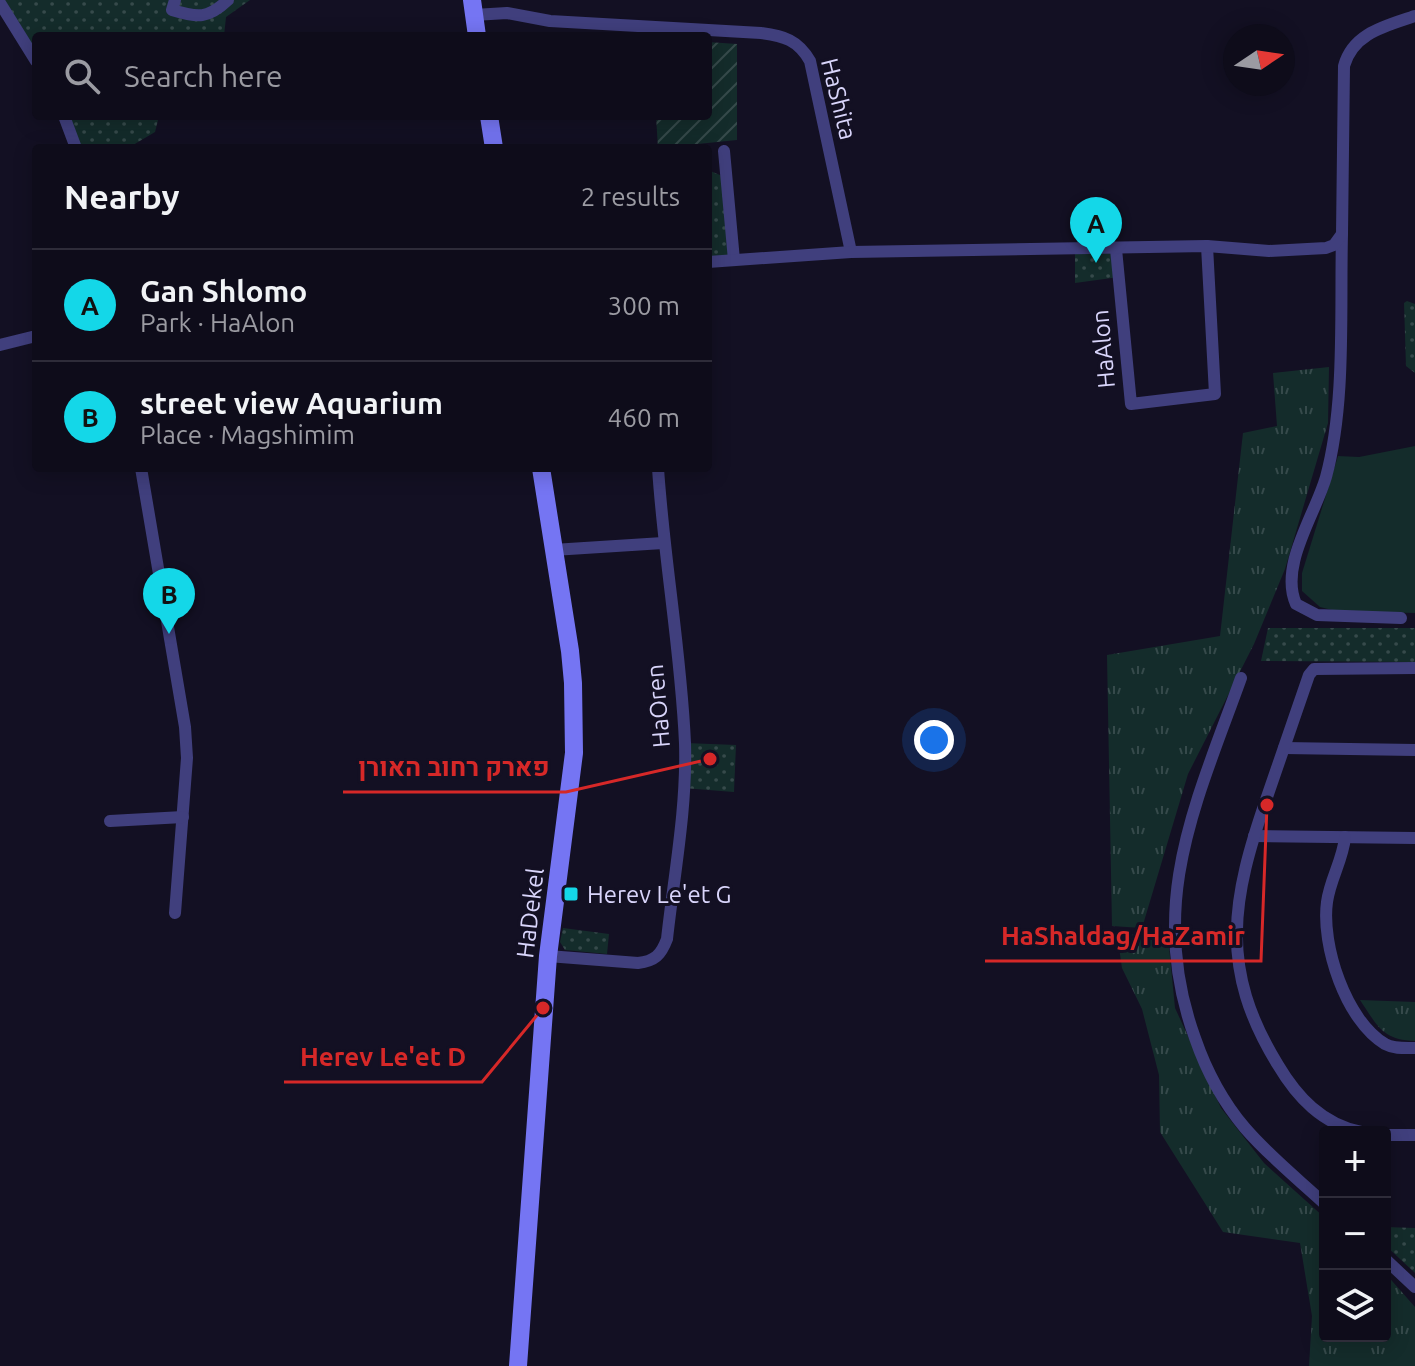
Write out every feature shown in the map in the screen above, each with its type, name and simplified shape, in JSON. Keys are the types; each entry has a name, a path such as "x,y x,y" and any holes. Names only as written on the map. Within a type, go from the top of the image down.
{"street":[{"path":"175,0 172,10 192,16 214,13 228,0"},
{"path":"0,3 32,55"},
{"path":"473,8 476,32"},
{"name":"HaShita","path":"473,8 550,21 761,33 786,37 802,47 810,61 851,252"},
{"path":"1401,618 1317,615 1296,604 1290,583 1294,561 1316,505 1332,450 1338,392 1344,66 1348,52 1369,33 1415,16"},
{"path":"66,120 74,144"},
{"path":"490,120 493,144"},
{"path":"724,151 734,260"},
{"path":"712,262 851,252 1207,246 1269,251 1316,250 1334,245 1342,234"},
{"name":"HaAlon","path":"1116,249 1131,404 1215,394 1207,246"},
{"path":"0,345 32,337"},
{"path":"142,472 185,727 187,758 175,913"},
{"name":"HaDekel","path":"518,1366 548,956 575,742 572,667 542,472"},
{"path":"553,550 663,543 658,472"},
{"name":"HaOren","path":"548,956 638,963 653,961 662,952 667,939 685,746 663,543"},
{"path":"1342,1126 1305,1103 1268,1050 1248,1007 1238,958 1237,913 1243,872 1309,675 1314,669 1415,668"},
{"path":"1241,678 1195,806 1178,869 1174,913 1177,976 1197,1044 1225,1102 1266,1151 1319,1199"},
{"path":"1284,748 1415,750"},
{"path":"110,821 183,817"},
{"path":"1254,836 1415,838"},
{"path":"1345,837 1327,904 1326,924 1334,966 1353,1009 1371,1032 1389,1046 1415,1048"},
{"path":"1391,1135 1415,1135"},
{"path":"1391,1265 1415,1287"}],"green space":[{"path":"0,0 250,0 226,17 224,32 32,32 32,54"},
{"path":"712,42 737,44 737,140 658,144 656,120 712,120"},
{"path":"70,120 158,120 155,132 135,144 77,144"},
{"path":"712,172 727,178 734,260 712,262"},
{"path":"1075,249 1116,249 1119,277 1075,283"},
{"path":"1404,303 1415,304 1415,373 1406,366"},
{"path":"1329,367 1328,423 1285,569 1254,644 1188,774 1142,928 1112,926 1107,655 1220,636 1243,433 1277,426 1273,373"},
{"path":"1415,446 1415,613 1336,611 1320,607 1302,591 1302,573 1338,456 1359,457"},
{"path":"1268,628 1415,628 1415,662 1261,661"},
{"path":"685,743 736,745 734,792 683,788"},
{"path":"563,928 609,934 607,954 565,950 560,942"},
{"path":"1117,933 1168,937 1175,1008 1221,1108 1264,1163 1319,1213 1319,1342 1391,1342 1391,1280 1415,1307 1415,1366 1309,1366 1312,1316 1300,1243 1223,1232 1160,1132 1159,1075 1142,1009 1122,968"},
{"path":"1360,1000 1415,1002 1415,1041 1395,1038 1382,1030"},
{"path":"1391,1227 1415,1228 1415,1273 1391,1251"}],"place":[{"name":"Gan Shlomo","path":"1096,263"},
{"name":"street view Aquarium","path":"169,634"},
{"name":"פארק רחוב האורן","path":"710,759"},
{"name":"HaShaldag/HaZamir","path":"1267,805"},
{"name":"Herev Le'et G","path":"571,894"},
{"name":"Herev Le'et D","path":"543,1008"}]}
